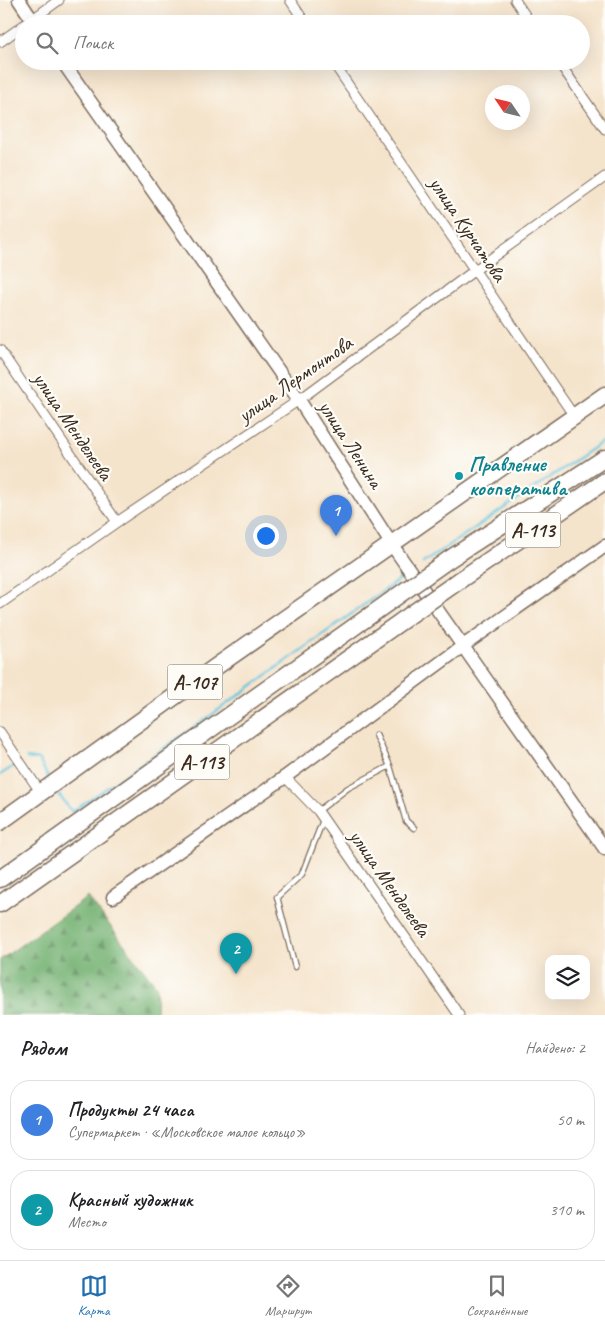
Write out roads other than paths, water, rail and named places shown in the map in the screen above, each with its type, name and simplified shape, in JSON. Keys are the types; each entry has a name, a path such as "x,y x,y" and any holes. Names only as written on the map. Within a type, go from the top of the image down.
{"highway":[{"name":"А-107","path":"0,822 605,394"},
{"name":"А-113","path":"0,879 448,560 605,458"},
{"name":"А-113","path":"0,904 460,580 605,481"}],"street":[{"path":"19,0 26,15"},
{"path":"39,15 59,0"},
{"path":"290,0 300,15"},
{"path":"515,0 525,15"},
{"path":"0,42 15,32"},
{"name":"улица Ленина","path":"68,70 299,400 392,545 605,849"},
{"name":"улица Курчатова","path":"338,70 574,416"},
{"path":"564,70 605,129"},
{"name":"улица Лермонтова","path":"0,604 117,522 299,400 605,177"},
{"name":"улица Менделеева","path":"0,350 117,522"},
{"path":"113,897 285,777 463,646 605,546"},
{"path":"0,732 41,792"},
{"name":"улица Менделеева","path":"285,777 321,814 460,1015"}],"lane":[{"path":"376,735 390,766 406,820 414,828"},
{"path":"295,967 277,897 302,874 321,814 348,788 390,766"}],"waterway":[{"path":"423,563 605,440"},
{"path":"59,795 72,812 210,716 408,573"},
{"path":"27,758 39,760 48,777"},
{"path":"0,775 14,766"}],"place":[{"name":"Правление кооператива","path":"459,476"},
{"name":"Продукты 24 часа","path":"336,536"},
{"name":"Красный художник","path":"236,974"}]}
